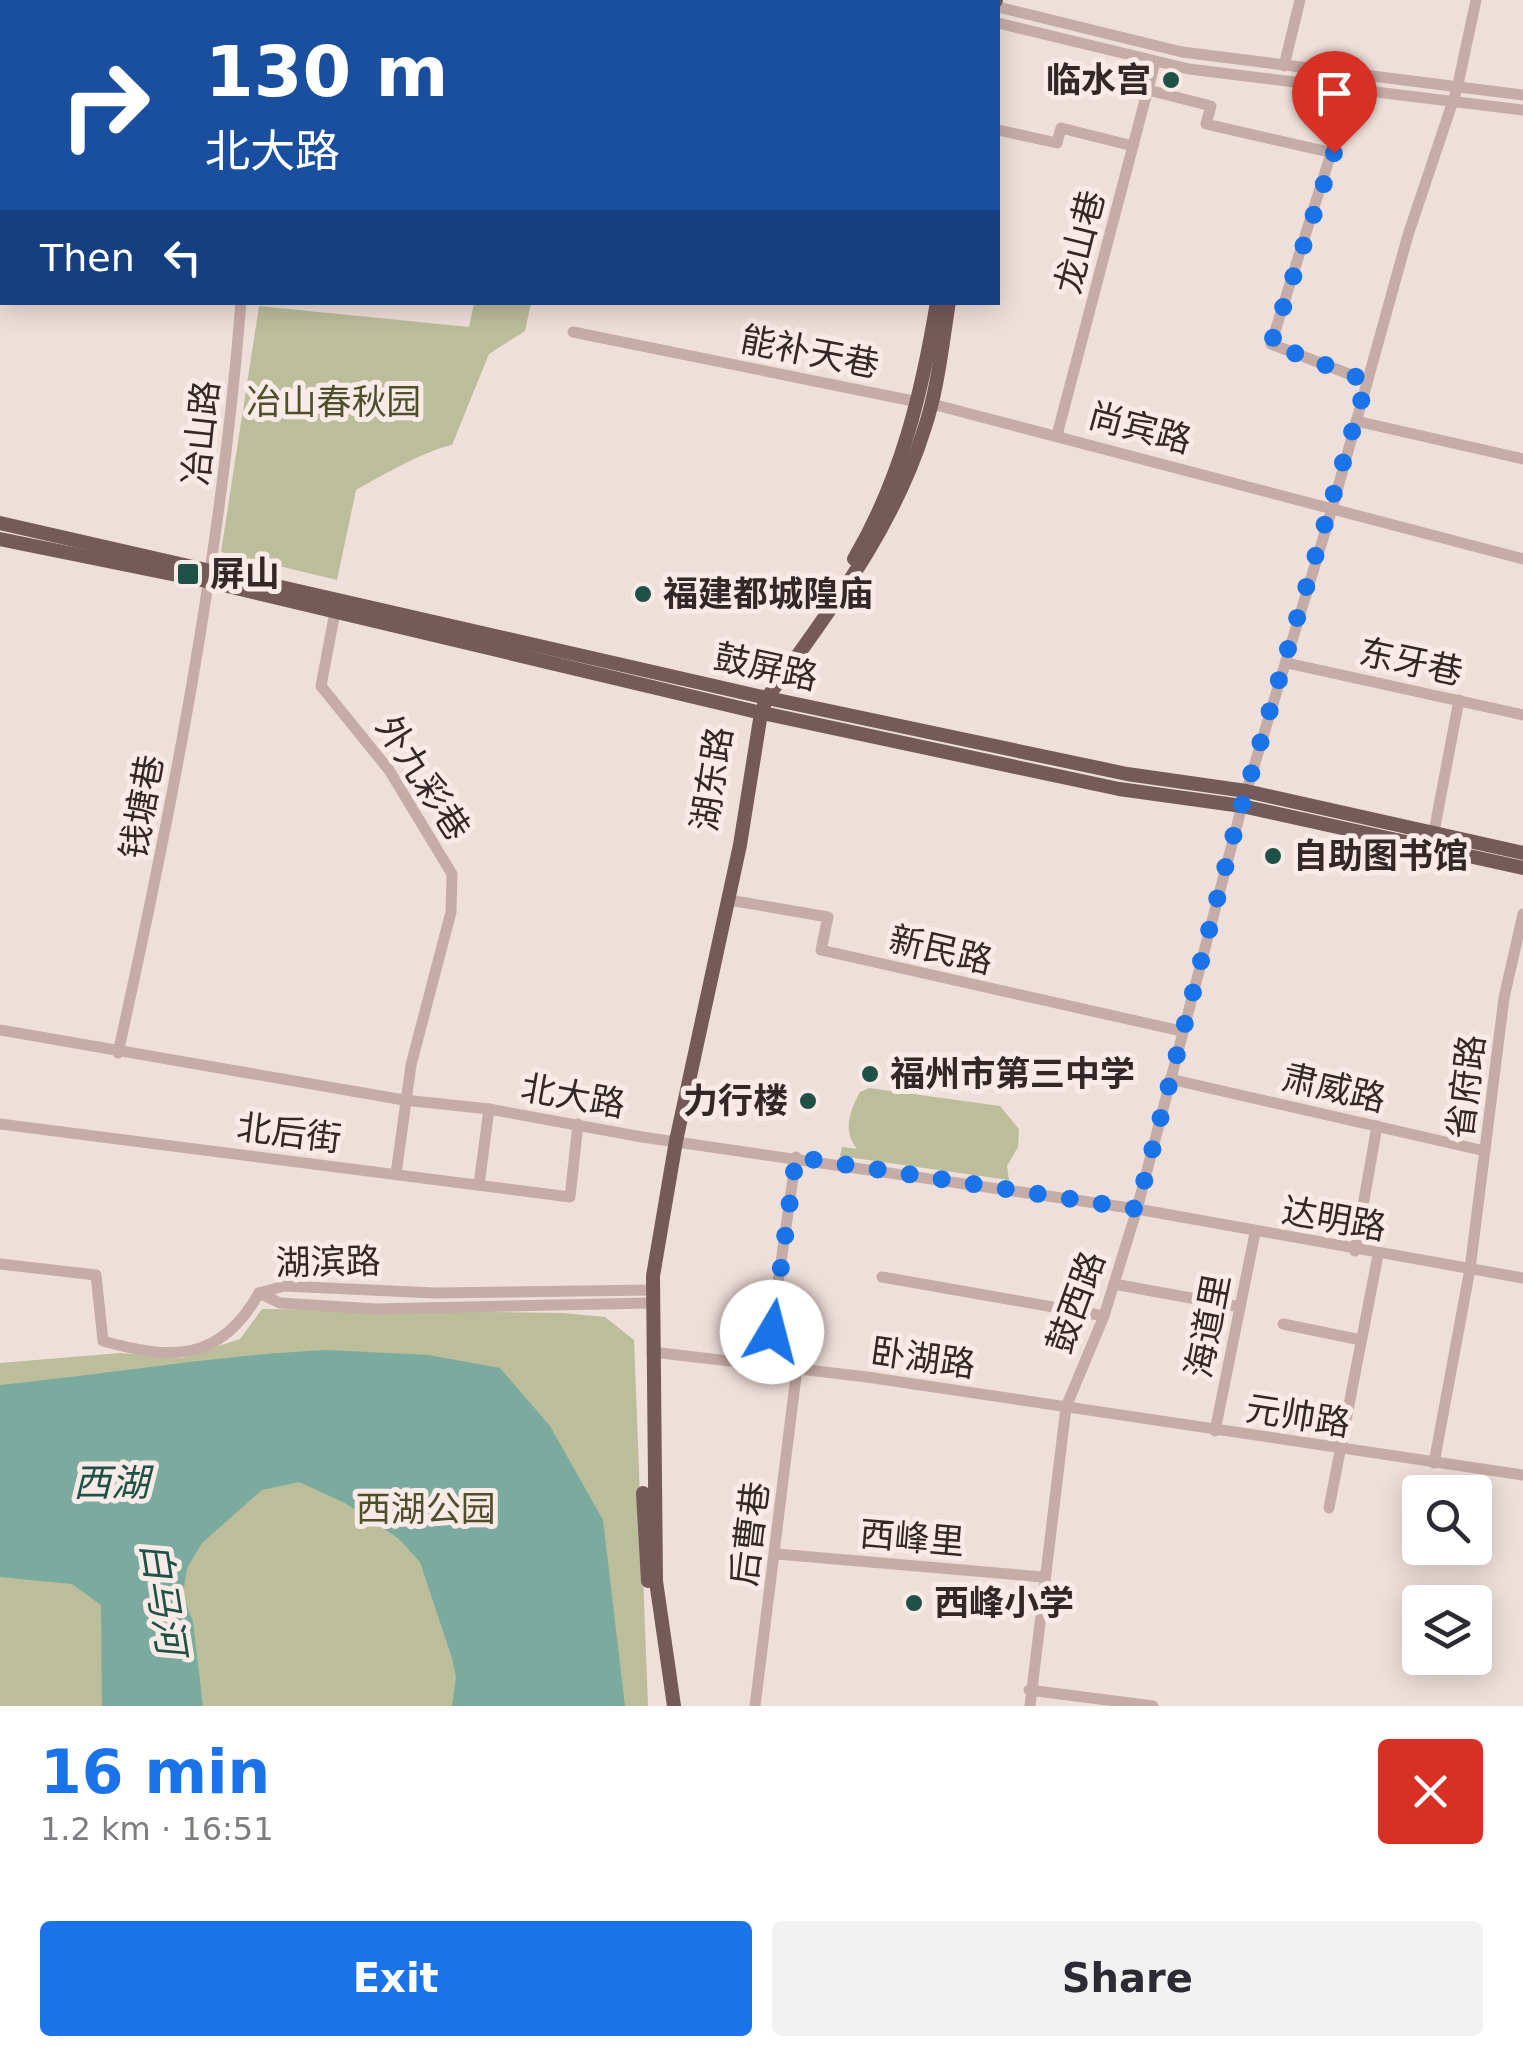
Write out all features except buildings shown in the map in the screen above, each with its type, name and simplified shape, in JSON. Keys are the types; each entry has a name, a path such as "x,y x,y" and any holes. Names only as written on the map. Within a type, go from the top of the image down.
{"main road":[{"name":"湖东路","path":"647,1296 672,1140 760,705 827,618 884,528 916,454 937,305"},
{"name":"湖东路","path":"925,403 948,305"},
{"name":"鼓屏路","path":"0,523 1119,789 1244,799 1523,854"},
{"name":"鼓屏路","path":"0,539 212,576 335,612 760,705"},
{"name":"湖东路","path":"672,1140 729,900 760,705"},
{"name":"鼓屏路","path":"1244,799 1523,868"},
{"path":"647,1296 652,1352 656,1580 674,1706"},
{"path":"647,1296 645,1556 665,1706"}],"street":[{"path":"1284,66 1300,0"},
{"name":"鼓西路","path":"1030,1706 1066,1407 1104,1316 1137,1209 1180,1030 1244,799 1453,103 1476,0"},
{"path":"1000,4 1134,42 1284,66 1523,95"},
{"path":"1000,23 1155,62 1523,110"},
{"name":"龙山巷","path":"1057,435 1155,62"},
{"path":"1148,90 1211,106 1206,124 1334,153"},
{"path":"1352,90 1271,344 1367,381"},
{"path":"1000,130 1057,144 1061,128 1133,146"},
{"name":"冶山路","path":"212,576 241,305"},
{"name":"能补天巷","path":"573,332 925,403"},
{"name":"尚宾路","path":"925,403 1523,559"},
{"path":"1356,421 1523,459"},
{"name":"钱塘巷","path":"118,1053 152,898 212,576"},
{"name":"外九彩巷","path":"335,612 321,686 389,770 452,874 451,912 404,1100 396,1174"},
{"name":"东牙巷","path":"1287,663 1523,715"},
{"path":"1433,837 1459,700"},
{"name":"新民路","path":"729,900 828,917 821,950 1180,1030"},
{"name":"省府路","path":"1434,1464 1470,1269 1504,998 1523,914"},
{"name":"北大路","path":"0,1030 404,1100 489,1109 1137,1209"},
{"name":"肃威路","path":"1170,1079 1486,1151"},
{"path":"479,1185 489,1109"},
{"name":"北后街","path":"0,1124 570,1196 578,1124"},
{"path":"1355,1251 1377,1126"},
{"path":"766,1367 796,1157"},
{"name":"达明路","path":"1137,1209 1523,1278"},
{"name":"海道里","path":"1215,1430 1255,1233"},
{"path":"1329,1508 1378,1254"},
{"path":"0,1264 96,1275 104,1341 155,1355 189,1353 220,1338 259,1293"},
{"path":"882,1277 1104,1316"},
{"path":"1114,1284 1240,1307"},
{"name":"湖滨路","path":"259,1293 284,1286 647,1296"},
{"name":"湖滨路","path":"259,1293 280,1303 376,1310 647,1296"},
{"path":"1283,1324 1361,1340"},
{"name":"卧湖路","path":"652,1352 797,1368 1066,1407"},
{"name":"后曹巷","path":"755,1706 797,1368"},
{"name":"元帅路","path":"1066,1407 1340,1451 1523,1475"},
{"name":"西峰里","path":"776,1554 1043,1578"},
{"path":"1029,1690 1153,1706"}],"green space":[{"name":"冶山春秋园","path":"474,305 531,305 525,331 489,354 452,445 417,458 356,490 337,580 221,552 259,306 469,327"},
{"path":"869,1088 1000,1106 1019,1129 1018,1147 1007,1166 1009,1180 840,1156 842,1147 857,1149 850,1135 849,1120 860,1092"},
{"name":"西湖公园","path":"262,1309 563,1313 605,1317 634,1340 648,1706 0,1706 0,1363 120,1353 182,1358 240,1339"}],"water":[{"name":"西湖","path":"327,1350 428,1355 500,1368 550,1426 603,1520 625,1706 452,1706 456,1677 452,1658 420,1562 398,1538 345,1503 299,1482 262,1490 202,1543 187,1568 183,1595 193,1622 203,1706 102,1706 101,1605 72,1584 0,1577 0,1385 204,1360"}],"place":[{"name":"临水宫","path":"1171,80"},
{"name":"屏山","path":"188,574"},
{"name":"福建都城隍庙","path":"643,594"},
{"name":"自助图书馆","path":"1273,856"},
{"name":"福州市第三中学","path":"870,1074"},
{"name":"力行楼","path":"808,1101"},
{"name":"西峰小学","path":"914,1603"}],"route":[{"path":"772,1332 796,1157 1137,1209 1180,1030 1237,822 1287,663 1367,381 1271,344 1334,153"}],"water label":[{"name":"白马河","path":"163,1598"}]}
